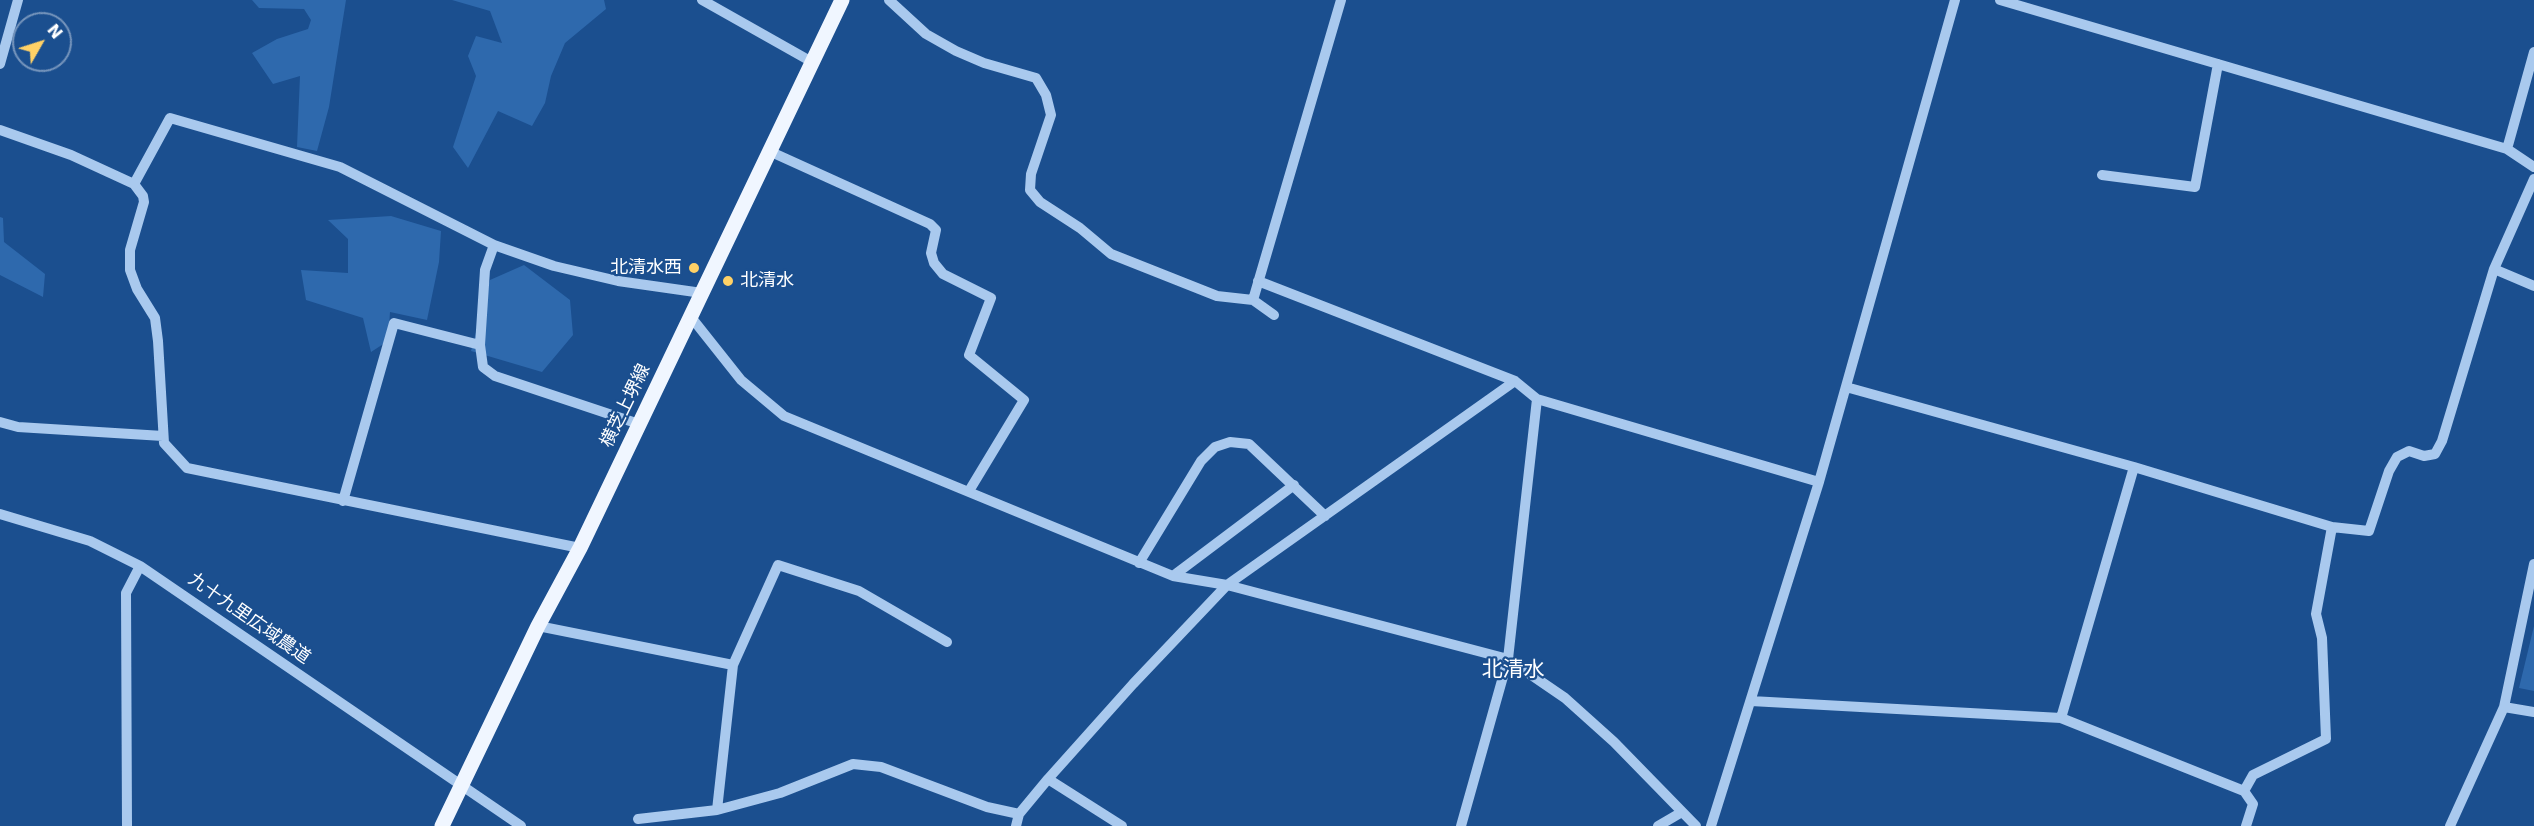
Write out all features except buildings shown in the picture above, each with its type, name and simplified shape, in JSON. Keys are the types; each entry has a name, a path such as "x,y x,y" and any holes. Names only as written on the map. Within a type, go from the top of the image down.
{"main road":[{"name":"横芝上堺線","path":"442,826 538,626 580,548 842,0"}],"street":[{"path":"0,64 18,0"},
{"path":"702,0 812,62"},
{"path":"889,0 926,34 956,51 984,63 1036,78 1046,95 1051,115 1030,174 1030,190 1040,202 1080,228 1112,254 1217,296 1253,300 1274,315"},
{"path":"1253,300 1341,0"},
{"path":"1711,826 1819,482 1955,0"},
{"path":"2000,0 2507,149 2534,167"},
{"path":"2507,149 2534,52"},
{"path":"2102,175 2195,187 2218,64"},
{"path":"135,184 170,118 340,167 494,245 554,266 607,279 702,293"},
{"path":"0,130 71,155 135,184 144,202 130,250 130,270 137,289 155,318 164,443 187,468 580,548"},
{"path":"769,151 930,224 936,230 931,253 938,268 943,273 991,298 969,355 1024,400 969,490"},
{"path":"1846,387 2134,468 2332,527 2369,531 2389,471 2397,457 2409,451 2424,456 2435,454 2442,441 2494,270 2534,179"},
{"path":"494,245 484,270 480,345 483,367 495,376 639,424"},
{"path":"2494,270 2534,286"},
{"path":"1258,280 1515,381 1536,399 1819,482"},
{"path":"691,317 741,380 783,416 969,490 1173,576 1227,585 1508,659 1565,698 1696,826"},
{"path":"343,501 394,323 480,345"},
{"path":"1016,826 1019,814 1048,779 1227,585 1515,381"},
{"path":"1461,826 1508,659 1536,399"},
{"path":"0,422 18,427 164,436"},
{"path":"1139,562 1202,461 1215,447 1230,442 1249,444 1325,516"},
{"path":"2061,718 2134,468"},
{"path":"1173,576 1294,485"},
{"name":"九十九里広域農道","path":"0,514 90,541 140,566 521,826"},
{"path":"2244,791 2253,775 2326,739 2322,638 2316,614 2332,527"},
{"path":"2450,826 2504,707 2534,564"},
{"path":"717,810 733,665 778,565 859,591 947,642"},
{"path":"127,826 126,593 140,566"},
{"path":"538,626 733,665"},
{"path":"1751,701 2061,718 2244,791 2253,804 2246,826"},
{"path":"2504,707 2534,712"},
{"path":"638,819 717,810 780,793 853,764 881,768 978,804 1019,814"},
{"path":"1048,779 1122,826"},
{"path":"1658,826 1682,812"}],"shaded area":[{"path":"252,0 346,0 329,107 317,151 297,147 300,76 273,84 252,53 277,39 308,29 311,20 304,9 259,8"},
{"path":"452,0 604,0 606,9 565,43 551,76 545,103 532,126 498,111 468,168 453,147 476,76 468,56 476,36 502,43 490,11"},
{"path":"391,216 441,231 439,262 427,320 390,312 388,341 371,352 363,318 306,300 301,270 348,273 348,239 328,220"},
{"path":"0,217 3,218 4,242 45,274 43,297 0,275"},
{"path":"524,265 570,300 573,335 542,372 471,351 490,280"},
{"path":"2534,626 2534,691 2519,688"}],"place":[{"name":"北清水西","path":"694,268"},
{"name":"北清水","path":"728,281"}],"district":[{"name":"北清水","path":"1513,671"}]}
